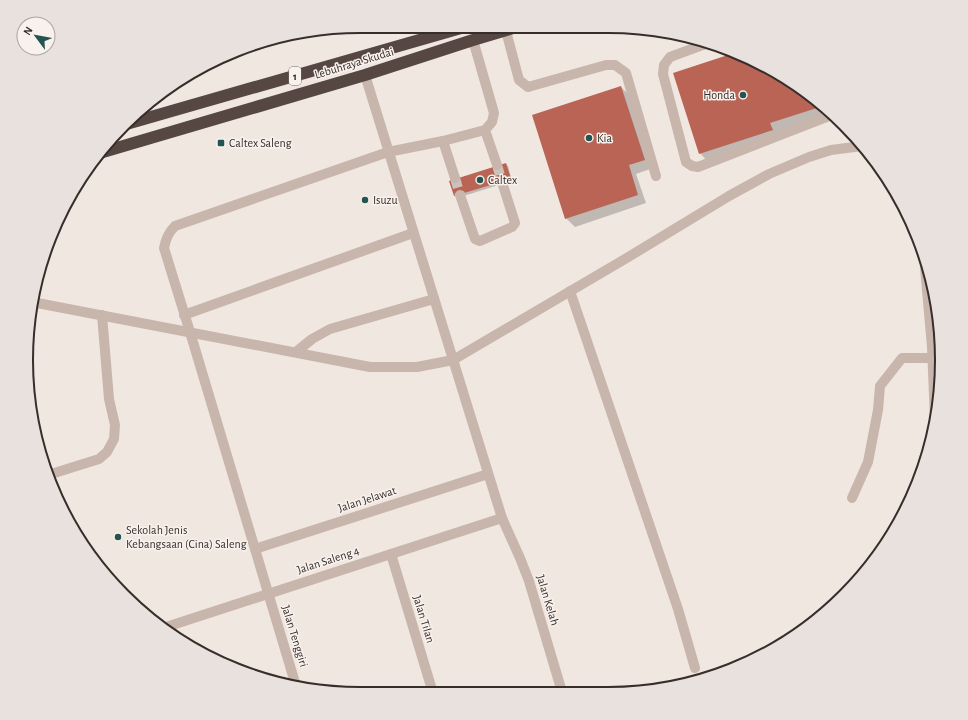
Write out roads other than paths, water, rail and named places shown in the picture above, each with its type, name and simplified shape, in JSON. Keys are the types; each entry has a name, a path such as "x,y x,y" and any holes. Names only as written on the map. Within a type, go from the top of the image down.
{"highway":[{"name":"Lebuhraya Skudai","path":"137,121 444,33"},
{"name":"Lebuhraya Skudai","path":"109,150 365,75 496,33"}],"street":[{"path":"507,33 519,80 528,87 606,65 615,65 626,73 656,176"},
{"path":"474,40 494,113 492,122 486,130 497,165"},
{"path":"700,46 670,57 664,65 664,74 686,162 692,166 698,167 827,117"},
{"name":"Jalan Kelah","path":"365,75 502,518 529,581 561,687"},
{"name":"Jalan Tenggiri","path":"294,681 164,248 169,232 175,226 388,152 443,141 486,130"},
{"path":"443,141 455,178"},
{"path":"38,303 370,367 417,367 453,360 729,196 769,174 809,157 831,150 856,147"},
{"path":"460,195 475,239 480,241 512,228 515,222 502,182"},
{"path":"184,315 414,233"},
{"path":"927,286 934,383"},
{"path":"570,291 678,609 695,668"},
{"path":"296,352 312,339 330,329 434,299"},
{"path":"53,473 99,459 107,452 114,439 115,425 109,399 102,315"},
{"path":"852,498 868,462 878,410 880,386 902,358 933,358"},
{"name":"Jalan Jelawat","path":"255,550 488,474"},
{"name":"Jalan Saleng 4","path":"170,626 502,518"},
{"name":"Jalan Tilan","path":"391,554 431,687"}],"tunnel":[{"path":"497,165 502,182"},
{"path":"455,178 460,195"}],"place":[{"name":"Honda","path":"743,95"},
{"name":"Kia","path":"589,138"},
{"name":"Caltex Saleng","path":"221,143"},
{"name":"Caltex","path":"480,180"},
{"name":"Isuzu","path":"365,200"},
{"name":"Sekolah Jenis Kebangsaan (Cina) Saleng","path":"118,537"}]}
